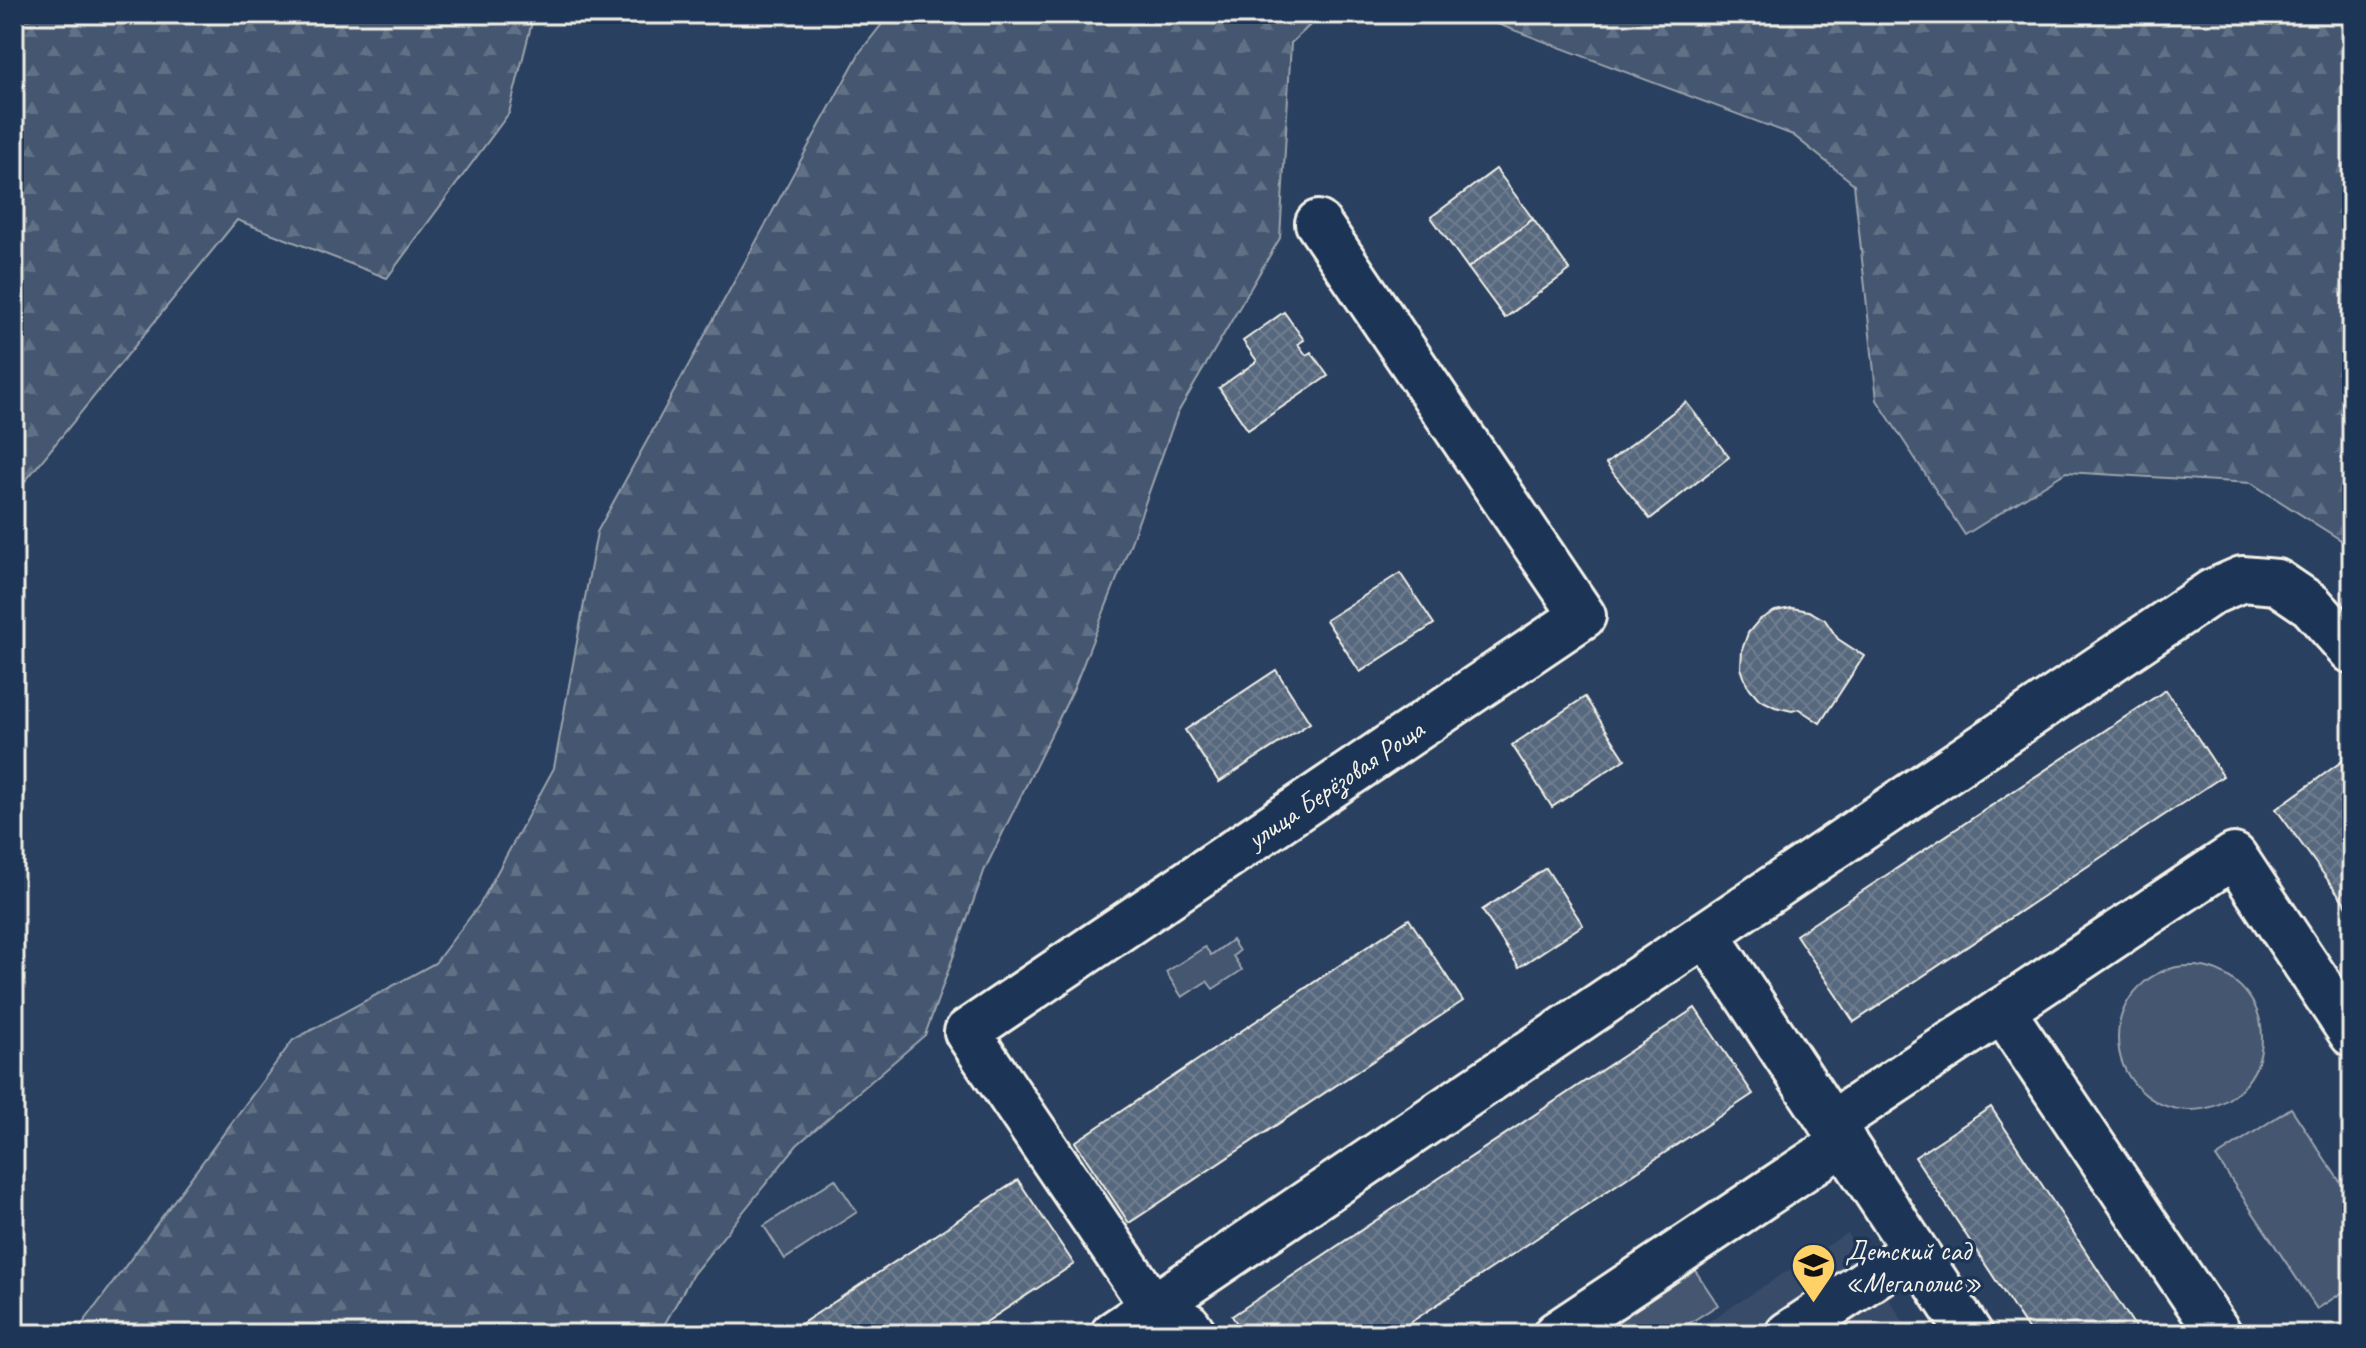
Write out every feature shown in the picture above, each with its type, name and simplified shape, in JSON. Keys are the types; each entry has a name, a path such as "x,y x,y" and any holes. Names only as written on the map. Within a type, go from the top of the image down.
{"street":[{"name":"улица Берёзовая Роща","path":"1153,1307 967,1032 1583,616 1318,223"},
{"path":"1113,1334 2212,592 2242,579 2277,582 2311,605 2352,651"},
{"path":"1556,1334 1838,1133 2002,1010 2234,856 2352,1034"},
{"path":"1706,934 1970,1334"},
{"path":"2002,1010 2219,1334"},
{"path":"1788,1334 1914,1250"},
{"path":"1153,1307 1188,1325 1194,1334"}],"path":[{"path":"14,19 52,14"}],"shaded area":[{"name":"Детский сад «Мегаполис»","path":"1847,1233 1911,1334 1689,1334"}],"green space":[{"path":"14,14 534,14 509,113 387,278 237,220 14,495"},
{"path":"890,14 1322,14 1291,43 1280,238 1177,414 1073,690 985,869 925,1035 797,1145 693,1274 659,1334 78,1334 293,1040 435,963 480,904 554,768 597,532 860,52"},
{"path":"1471,14 2352,14 2352,547 2251,483 2066,472 1965,535 1877,400 1854,184 1793,135"},
{"path":"1232,940 1239,951 1233,956 1242,970 1213,989 1207,981 1182,997 1166,972 1205,947 1211,955"},
{"path":"2190,966 2218,971 2241,987 2257,1010 2262,1038 2257,1066 2241,1089 2218,1105 2190,1110 2162,1105 2139,1089 2123,1066 2118,1038 2123,1010 2139,987 2162,971"},
{"path":"2291,1108 2352,1200 2352,1286 2317,1309 2216,1157"},
{"path":"835,1179 857,1212 785,1259 764,1226"},
{"path":"1689,1261 1718,1305 1672,1334 1588,1334"}],"building":[{"path":"1496,169 1533,219 1468,268 1431,217"},
{"path":"1533,219 1570,270 1505,318 1468,268"},
{"path":"1284,312 1304,340 1298,344 1306,355 1311,352 1328,376 1248,430 1219,388 1257,361 1243,341"},
{"path":"1686,402 1729,457 1650,519 1606,464"},
{"path":"1400,573 1434,624 1360,672 1326,620"},
{"path":"1792,608 1809,611 1825,620 1838,639 1864,656 1820,723 1799,709 1792,711 1775,707 1759,699 1747,685 1741,668 1742,650 1748,633 1759,620 1775,611"},
{"path":"1276,670 1310,723 1219,782 1185,730"},
{"path":"2166,690 2223,776 1854,1022 1796,935"},
{"path":"1585,697 1625,759 1552,807 1512,745"},
{"path":"2352,754 2352,913 2276,809"},
{"path":"1546,868 1583,925 1519,967 1482,910"},
{"path":"1409,919 1463,1001 1129,1223 1075,1142"},
{"path":"1695,1008 1753,1094 1393,1334 1244,1334 1232,1316"},
{"path":"1991,1107 2140,1334 2031,1334 1915,1157"},
{"path":"1018,1180 1074,1264 968,1334 786,1334"}],"place":[{"name":"Детский сад «Мегаполис»","path":"1814,1305"}]}
